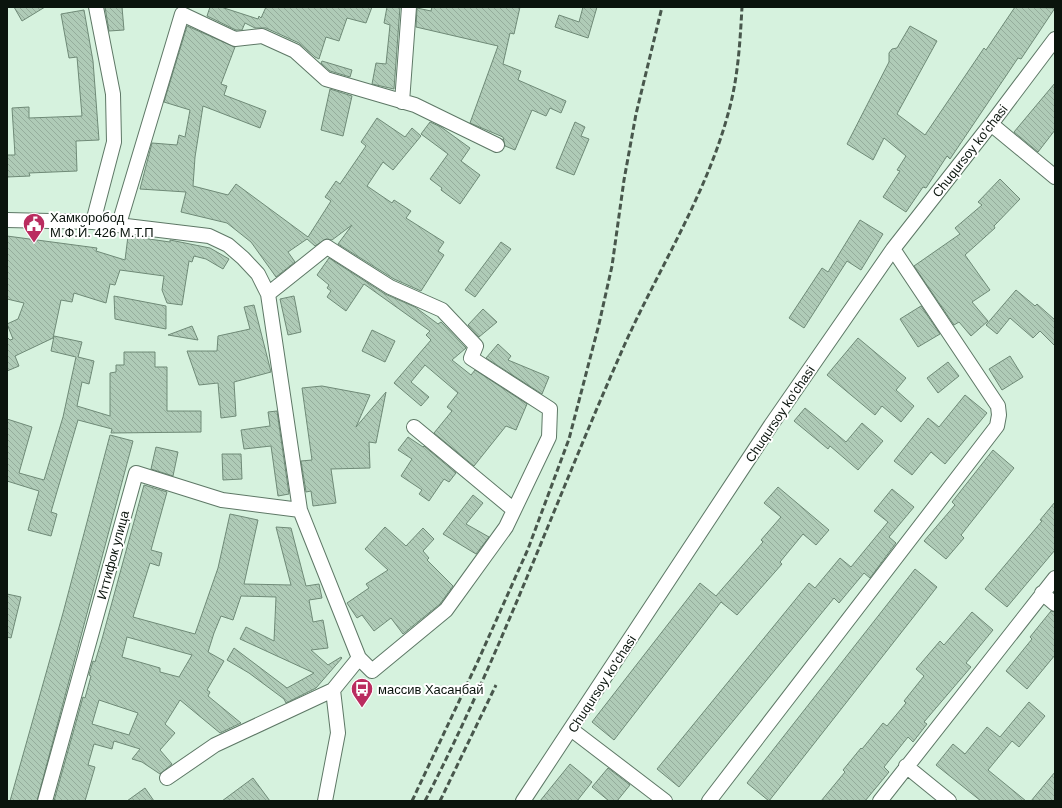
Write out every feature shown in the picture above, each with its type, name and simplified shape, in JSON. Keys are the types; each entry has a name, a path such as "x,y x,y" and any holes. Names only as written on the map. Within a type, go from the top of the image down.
{"street":[{"path":"92,222 114,142 113,94 96,7"},
{"path":"402,102 410,7"},
{"path":"119,224 182,14 235,39 262,36 295,51 326,79 415,105 496,145"},
{"name":"Chuqursoy ko'chasi","path":"523,801 572,730 771,425 893,249 991,124 1055,39"},
{"path":"991,124 1055,177"},
{"path":"7,220 119,224 209,236 228,245 258,274 268,294 300,510 359,658 372,671 446,610 506,527 549,437 550,409 471,358 476,346 442,310 390,287 327,247 268,294"},
{"path":"709,801 997,426 999,415 998,406 893,249"},
{"path":"414,427 514,510"},
{"name":"Иттифок улица","path":"46,801 136,473 222,500 300,510"},
{"path":"880,801 1055,578"},
{"path":"1042,594 1055,604"},
{"path":"167,778 215,745 333,690 359,658"},
{"path":"325,801 338,733 333,690"},
{"path":"572,730 665,801"},
{"path":"906,766 949,801"}],"building":[{"path":"14,7 45,7 22,21"},
{"path":"105,7 122,7 124,30 109,31"},
{"path":"210,7 221,7 258,19 259,16 261,18 266,7 372,7 366,23 347,18 339,41 326,37 319,59 299,43 266,28 255,28 245,23 242,30 236,30 207,16"},
{"path":"387,7 400,7 394,89 372,84 376,63 386,64 390,25 384,23"},
{"path":"432,7 520,7 514,34 510,33 503,64 521,71 518,80 566,101 561,113 550,108 546,116 532,110 515,150 505,146 503,137 470,123 498,46 416,27 417,8 431,11"},
{"path":"583,7 597,7 588,38 555,27 559,15 579,22"},
{"path":"1015,7 1055,8 1021,59 1018,58 950,159 947,156 926,188 923,187 906,212 883,197 900,171 897,170 906,156 884,138 873,160 847,144 889,62 889,53 892,49 897,48 910,26 937,41 897,114 925,135 984,48 986,50"},
{"path":"84,10 93,61 99,140 76,141 77,171 29,173 30,176 7,177 7,155 15,155 12,108 29,107 29,118 82,116 77,57 69,58 61,14"},
{"path":"187,26 235,47 221,84 227,86 224,95 266,111 260,128 203,106 195,157 193,186 228,195 236,184 308,237 331,201 325,197 336,181 340,184 366,146 361,142 377,118 405,137 412,128 421,136 393,170 383,162 367,186 392,203 394,200 411,211 406,218 444,242 438,251 444,255 421,291 394,279 338,244 352,225 332,240 326,239 315,246 307,239 288,252 295,262 276,277 251,242 227,223 181,212 186,192 140,189 152,143 177,145 179,135 185,137 190,110 164,102"},
{"path":"322,61 352,70 350,77 330,71 321,63"},
{"path":"1055,83 1055,130 1038,152 1014,132"},
{"path":"330,89 352,96 343,136 321,130"},
{"path":"430,122 441,127 470,148 461,161 480,175 460,204 441,190 442,188 430,179 448,154 421,134"},
{"path":"575,122 585,127 581,136 589,139 574,175 556,168"},
{"path":"1000,179 1020,199 994,226 995,228 965,255 990,290 972,302 988,321 971,336 959,322 954,325 914,266 960,234 955,228 982,205 978,202"},
{"path":"860,220 883,234 861,270 847,261 804,328 789,318 822,268 828,272"},
{"path":"7,236 97,248 96,251 125,260 128,236 170,242 170,240 210,248 229,259 223,269 206,259 194,256 192,262 189,261 182,305 167,303 162,290 164,276 120,270 115,285 110,284 106,303 74,293 72,302 61,300 53,338 15,356 19,366 7,371 7,337 10,340 13,339 7,324 18,319 24,303 7,299"},
{"path":"501,242 511,249 475,297 465,290"},
{"path":"329,258 385,294 415,307 438,324 441,322 466,348 452,360 471,375 475,370 527,404 516,430 506,426 474,466 434,433 452,411 447,407 458,393 425,365 411,382 429,397 421,406 394,383 431,340 426,335 430,331 364,284 346,311 327,297 331,291 327,288 329,285 317,275"},
{"path":"1016,290 1035,306 1037,304 1055,320 1055,346 1040,331 1033,338 1010,318 997,334 986,325"},
{"path":"114,296 166,306 166,329 115,319"},
{"path":"294,296 301,332 288,335 280,299"},
{"path":"254,305 271,372 234,382 236,416 221,418 218,383 199,385 187,351 217,351 218,336 250,329 244,307"},
{"path":"921,306 940,334 918,347 900,319"},
{"path":"483,309 497,322 479,337 468,325"},
{"path":"192,326 198,340 168,335"},
{"path":"372,330 395,341 385,362 362,351"},
{"path":"54,336 82,342 78,357 94,361 89,384 82,382 77,406 110,416 110,373 116,372 116,365 124,365 124,352 155,352 155,367 167,367 167,411 201,411 201,432 111,433 112,429 78,420 51,512 57,514 51,536 28,530 39,491 7,481 7,419 32,427 19,473 44,480 63,417 76,357 51,351"},
{"path":"858,338 906,378 896,390 914,406 901,422 882,406 875,415 827,375"},
{"path":"498,344 511,356 508,360 549,377 542,394 486,358"},
{"path":"1010,356 1023,377 1002,390 989,369"},
{"path":"948,362 959,376 938,393 927,378"},
{"path":"322,386 370,395 356,427 386,392 376,443 369,442 370,468 331,469 336,503 313,506 311,491 306,492 301,461 312,460 302,388"},
{"path":"965,395 987,413 945,464 931,452 912,475 894,461 928,418 939,427"},
{"path":"805,408 846,442 862,423 883,441 858,470 830,446 828,449 794,421"},
{"path":"277,411 289,494 278,496 271,446 244,449 241,430 270,426 268,412"},
{"path":"110,435 133,441 37,801 10,801 63,613"},
{"path":"408,437 423,447 424,446 456,473 449,482 444,479 429,501 419,494 422,490 401,476 412,459 398,450"},
{"path":"156,447 178,452 173,476 151,469"},
{"path":"993,450 1014,468 961,535 964,538 946,559 924,541 955,505 952,502"},
{"path":"222,454 241,454 242,479 223,480"},
{"path":"144,485 167,492 151,550 162,553 159,566 150,563 133,617 195,634 218,568 230,514 258,520 244,584 291,585 276,527 291,528 306,586 319,584 322,598 309,600 313,622 323,620 328,648 311,650 328,665 341,657 342,658 316,688 286,703 284,699 249,673 227,660 234,648 287,688 314,673 240,639 246,627 274,641 276,597 241,596 233,620 221,616 214,633 208,652 224,661 207,690 210,692 208,696 241,723 220,733 180,700 165,724 175,733 160,750 172,764 160,774 142,762 132,759 140,749 114,741 112,749 94,744 88,765 95,767 85,801 54,801 83,697 85,698 91,676 89,675 93,661 95,662","holes":["127,637 192,655 179,677 160,672 160,668 122,657","99,700 138,713 129,735 92,724"]},
{"path":"778,487 829,530 816,545 803,534 780,562 782,564 737,615 721,602 614,740 592,722 700,583 716,596 763,542 761,540 781,517 764,503"},
{"path":"892,489 914,507 889,537 896,543 870,578 864,573 839,603 834,598 679,787 657,769 809,583 815,588 840,558 851,567 888,522 874,511"},
{"path":"473,495 483,503 466,524 489,537 476,554 443,534"},
{"path":"1055,502 1055,550 1007,607 985,589 1042,521 1040,520"},
{"path":"385,527 406,546 423,528 434,539 423,551 429,558 427,560 453,586 440,604 403,634 391,618 374,631 362,615 357,618 347,603 369,588 366,584 388,570 365,549"},
{"path":"915,569 937,587 769,801 747,783"},
{"path":"7,594 21,597 11,638 7,637"},
{"path":"1051,611 1055,612 1055,655 1027,689 1006,671 1032,639 1030,637"},
{"path":"972,612 993,630 966,663 971,667 924,722 927,724 913,742 908,737 884,767 889,772 865,801 821,801 845,772 843,770 861,748 862,749 883,723 887,726 906,703 904,701 924,676 916,669 940,641 944,645"},
{"path":"1029,702 1045,716 1019,747 1012,741 988,770 1026,801 981,801 936,765 953,744 965,754 987,727 1000,737"},
{"path":"570,764 592,782 577,801 540,801"},
{"path":"608,768 630,785 617,801 609,801 592,787"},
{"path":"1055,772 1055,801 1031,801"},
{"path":"253,778 270,801 222,801"},
{"path":"145,788 154,801 127,801"}],"railway":[{"path":"412,801 478,661 528,549 569,439 599,324 612,266 624,180 636,114 662,7"},
{"path":"425,801 453,745 504,632 624,346 694,203 719,144 734,88 738,61 742,7"},
{"path":"440,801 496,685"}],"place":[{"name":"Хамкоробод М.Ф.Й. 426 М.Т.П","path":"34,244"},
{"name":"массив Хасанбай","path":"362,708"}]}
